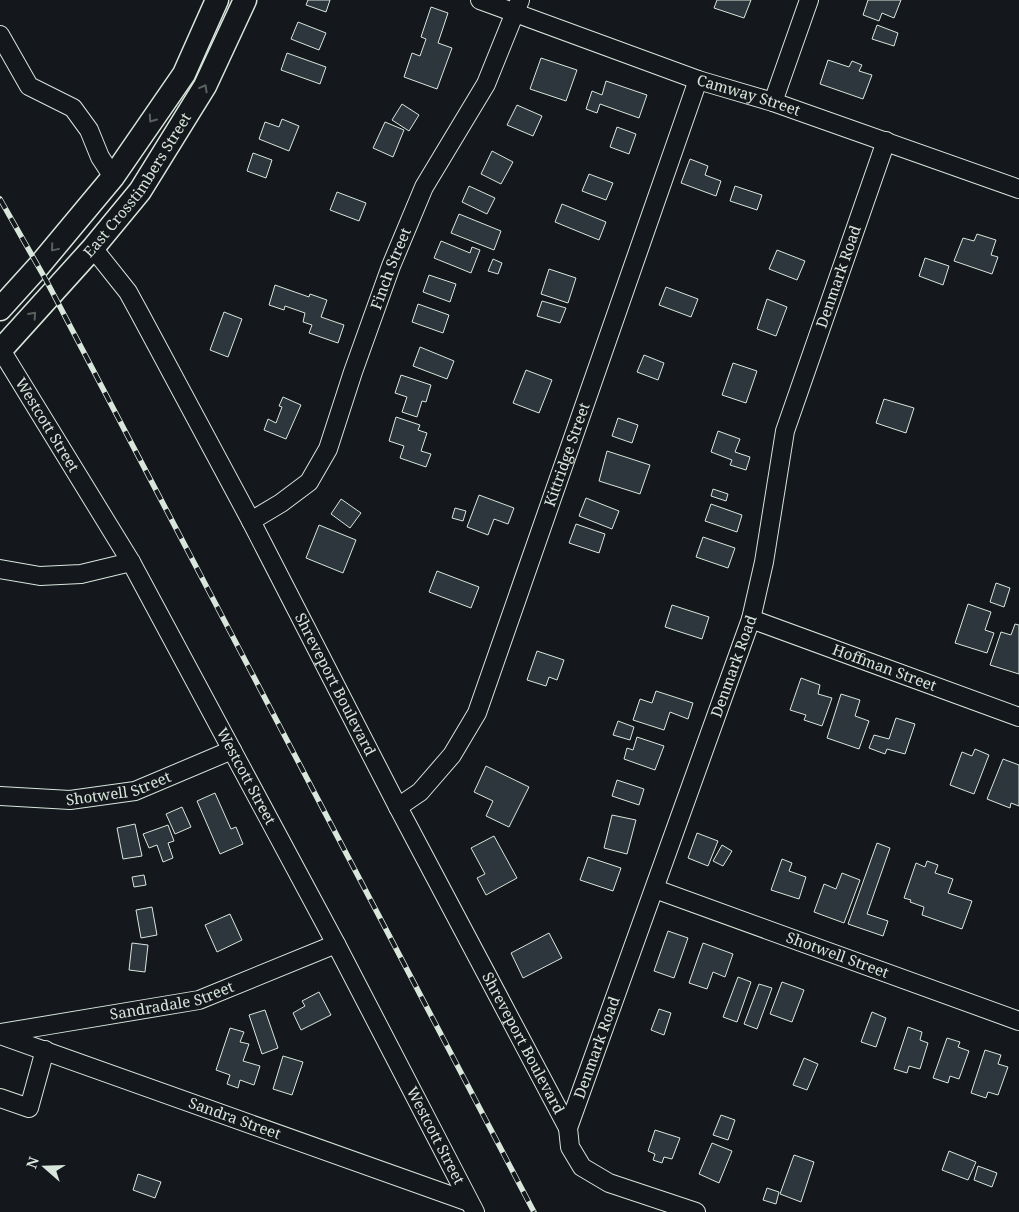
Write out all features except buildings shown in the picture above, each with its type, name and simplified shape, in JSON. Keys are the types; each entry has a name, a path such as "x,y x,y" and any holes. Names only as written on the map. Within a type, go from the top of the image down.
{"main road":[{"name":"East Crosstimbers Street","path":"0,309 113,176 184,74 218,0"},
{"name":"East Crosstimbers Street","path":"0,350 93,248 140,191 205,86 245,0"}],"street":[{"name":"Camway Street","path":"480,0 517,6 698,80 773,102 1019,189"},
{"path":"773,102 809,0"},
{"name":"Finch Street","path":"251,521 281,503 309,482 328,449 385,283 424,187 486,84 517,6"},
{"path":"0,35 29,86 73,108 89,130 100,157 113,176"},
{"name":"Kittridge Street","path":"398,807 420,792 452,755 477,713 698,80"},
{"name":"Denmark Road","path":"568,1128 751,619 764,562 785,431 886,142"},
{"name":"Shreveport Boulevard","path":"93,248 128,292 251,521 398,807 568,1128"},
{"name":"Westcott Street","path":"0,350 131,562 336,944 472,1207"},
{"path":"0,569 40,576 81,574 131,562"},
{"name":"Hoffman Street","path":"751,619 1019,717"},
{"name":"Shotwell Street","path":"0,796 70,800 135,791 232,750"},
{"name":"Shotwell Street","path":"655,889 1019,1021"},
{"name":"Sandradale Street","path":"0,1034 199,1000 336,944"},
{"name":"Sandra Street","path":"0,1034 472,1207"},
{"path":"0,1098 29,1108 45,1050"},
{"path":"568,1128 570,1147 582,1167 609,1183 696,1212"}],"railway":[{"path":"0,199 46,280 534,1212"}]}
